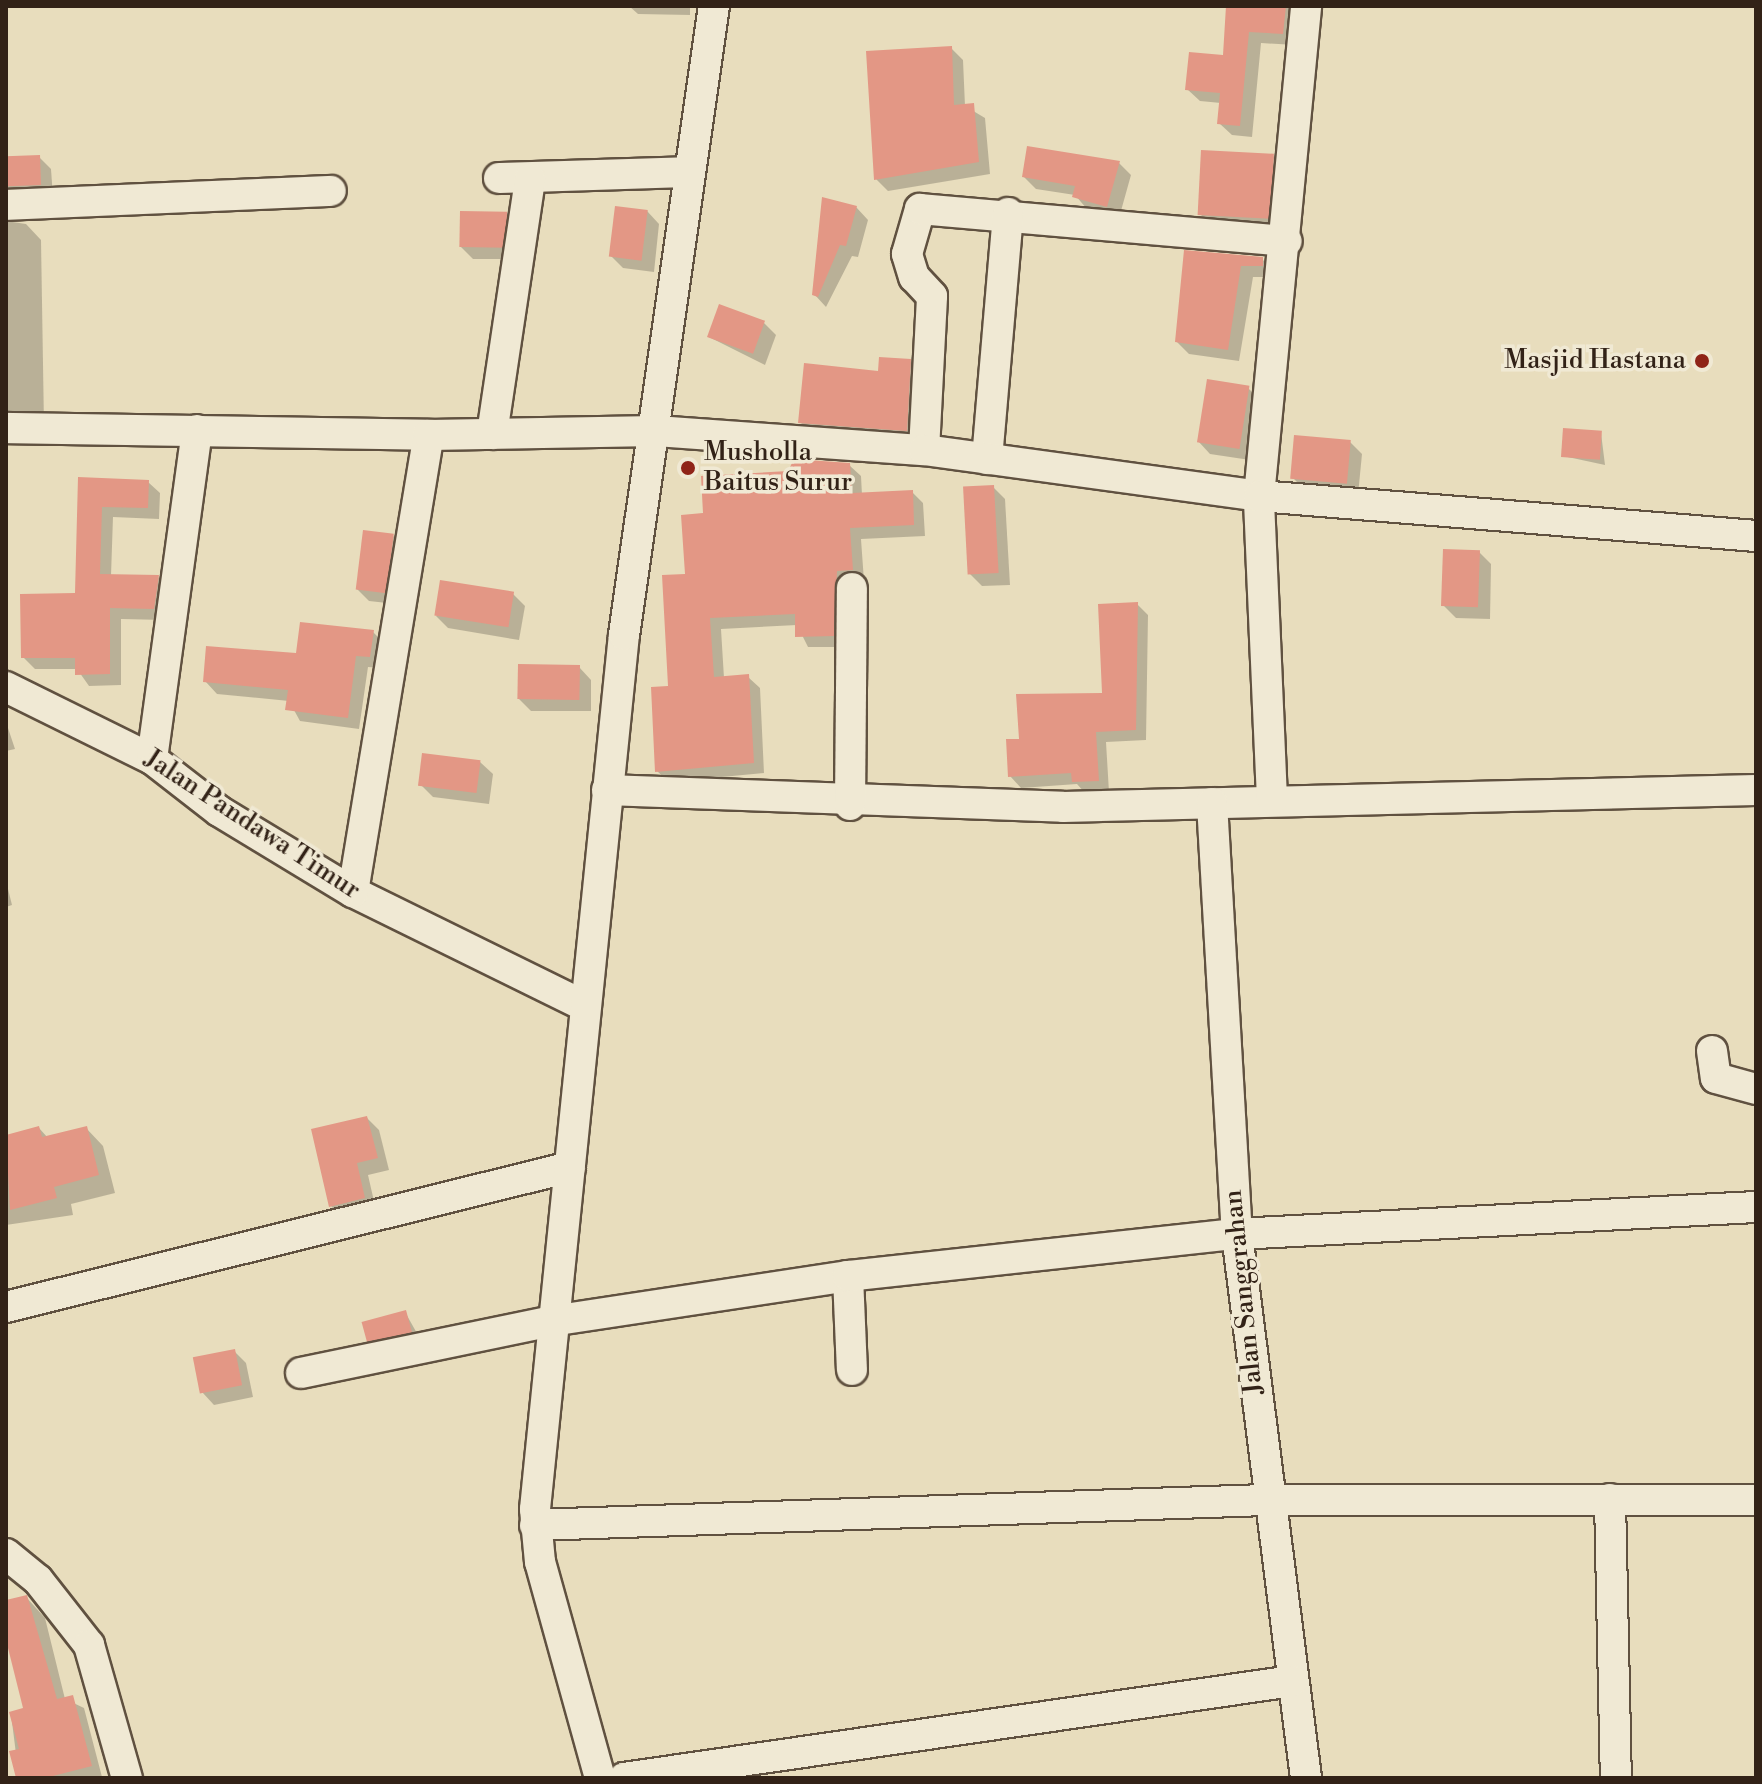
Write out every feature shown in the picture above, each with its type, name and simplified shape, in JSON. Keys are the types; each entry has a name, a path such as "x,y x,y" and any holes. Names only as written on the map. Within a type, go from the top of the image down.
{"street":[{"path":"600,1778 535,1525 558,1320 583,1005 607,790 656,431 687,172 714,6"},
{"path":"1272,799 1259,496 1287,241 1306,6"},
{"path":"499,178 687,172"},
{"path":"492,434 530,179"},
{"path":"6,205 331,191"},
{"path":"924,450 932,296 908,266 915,217 929,207 1287,241"},
{"path":"987,459 1008,213"},
{"path":"6,428 429,435 656,431 924,450 1259,496 1756,536"},
{"path":"152,759 197,430"},
{"path":"353,892 429,435"},
{"path":"850,805 852,588"},
{"name":"Jalan Pandawa Timur","path":"6,687 152,759 219,811 353,892 583,1005"},
{"path":"607,790 850,805 1212,803 1272,799 1756,790"},
{"name":"Jalan Sanggrahan","path":"1212,803 1237,1234 1266,1500 1306,1778"},
{"path":"1712,1051 1716,1078 1756,1089"},
{"path":"6,1307 570,1167"},
{"path":"301,1373 558,1320 848,1276 1237,1234 1756,1207"},
{"path":"848,1276 852,1370"},
{"path":"1610,1499 1616,1778"},
{"path":"535,1525 1266,1500 1756,1500"},
{"path":"6,1554 38,1580 89,1645 127,1778"},
{"path":"624,1778 1292,1681"}],"building":[{"path":"1226,6 1286,6 1283,34 1249,32 1240,126 1217,124 1220,93 1185,90 1189,52 1223,55"},
{"path":"952,46 954,105 974,103 979,162 874,180 866,51"},
{"path":"1027,146 1120,161 1107,207 1072,197 1075,186 1022,177"},
{"path":"1201,150 1274,154 1270,219 1198,215"},
{"path":"40,155 41,185 7,186 6,156"},
{"path":"822,197 857,206 846,246 840,245 818,297 812,295"},
{"path":"615,206 648,210 642,261 609,257"},
{"path":"460,211 507,212 506,248 459,247"},
{"path":"1184,250 1263,257 1263,266 1241,266 1228,350 1175,342"},
{"path":"719,304 765,321 753,354 707,337"},
{"path":"879,357 911,359 907,431 798,423 804,363 878,371"},
{"path":"1207,379 1249,386 1239,449 1197,442"},
{"path":"1563,428 1602,431 1600,460 1561,457"},
{"path":"1294,435 1351,440 1347,484 1290,479"},
{"path":"794,459 850,463 852,493 913,490 914,525 850,528 853,570 837,571 834,636 795,637 795,614 710,618 714,677 749,674 754,763 655,772 651,687 668,686 662,575 685,574 681,515 703,513 701,476 788,471"},
{"path":"78,477 149,480 148,508 102,507 100,574 159,575 154,609 110,608 110,674 75,675 75,658 21,658 20,594 75,593"},
{"path":"994,485 999,573 968,575 963,487"},
{"path":"363,530 394,534 386,593 356,590"},
{"path":"1443,549 1480,550 1478,607 1441,606"},
{"path":"440,580 514,592 508,627 434,616"},
{"path":"1138,602 1136,730 1096,732 1099,781 1072,782 1071,773 1008,777 1006,739 1019,739 1016,694 1102,693 1098,604"},
{"path":"300,622 374,630 370,657 356,656 348,718 285,710 288,690 203,682 206,646 296,653"},
{"path":"518,664 580,665 579,700 517,699"},
{"path":"422,753 481,760 477,793 418,786"},
{"path":"367,1116 378,1158 357,1163 365,1198 329,1207 311,1129"},
{"path":"39,1126 42,1137 87,1126 99,1175 54,1187 57,1198 10,1210 6,1135"},
{"path":"406,1310 412,1332 368,1344 362,1322"},
{"path":"235,1349 242,1385 200,1394 193,1357"},
{"path":"27,1595 57,1699 73,1695 92,1766 45,1778 16,1778 9,1751 19,1749 9,1712 23,1708 6,1640 6,1600"}],"place":[{"name":"Masjid Hastana","path":"1702,361"},
{"name":"Musholla Baitus Surur","path":"688,468"}]}
